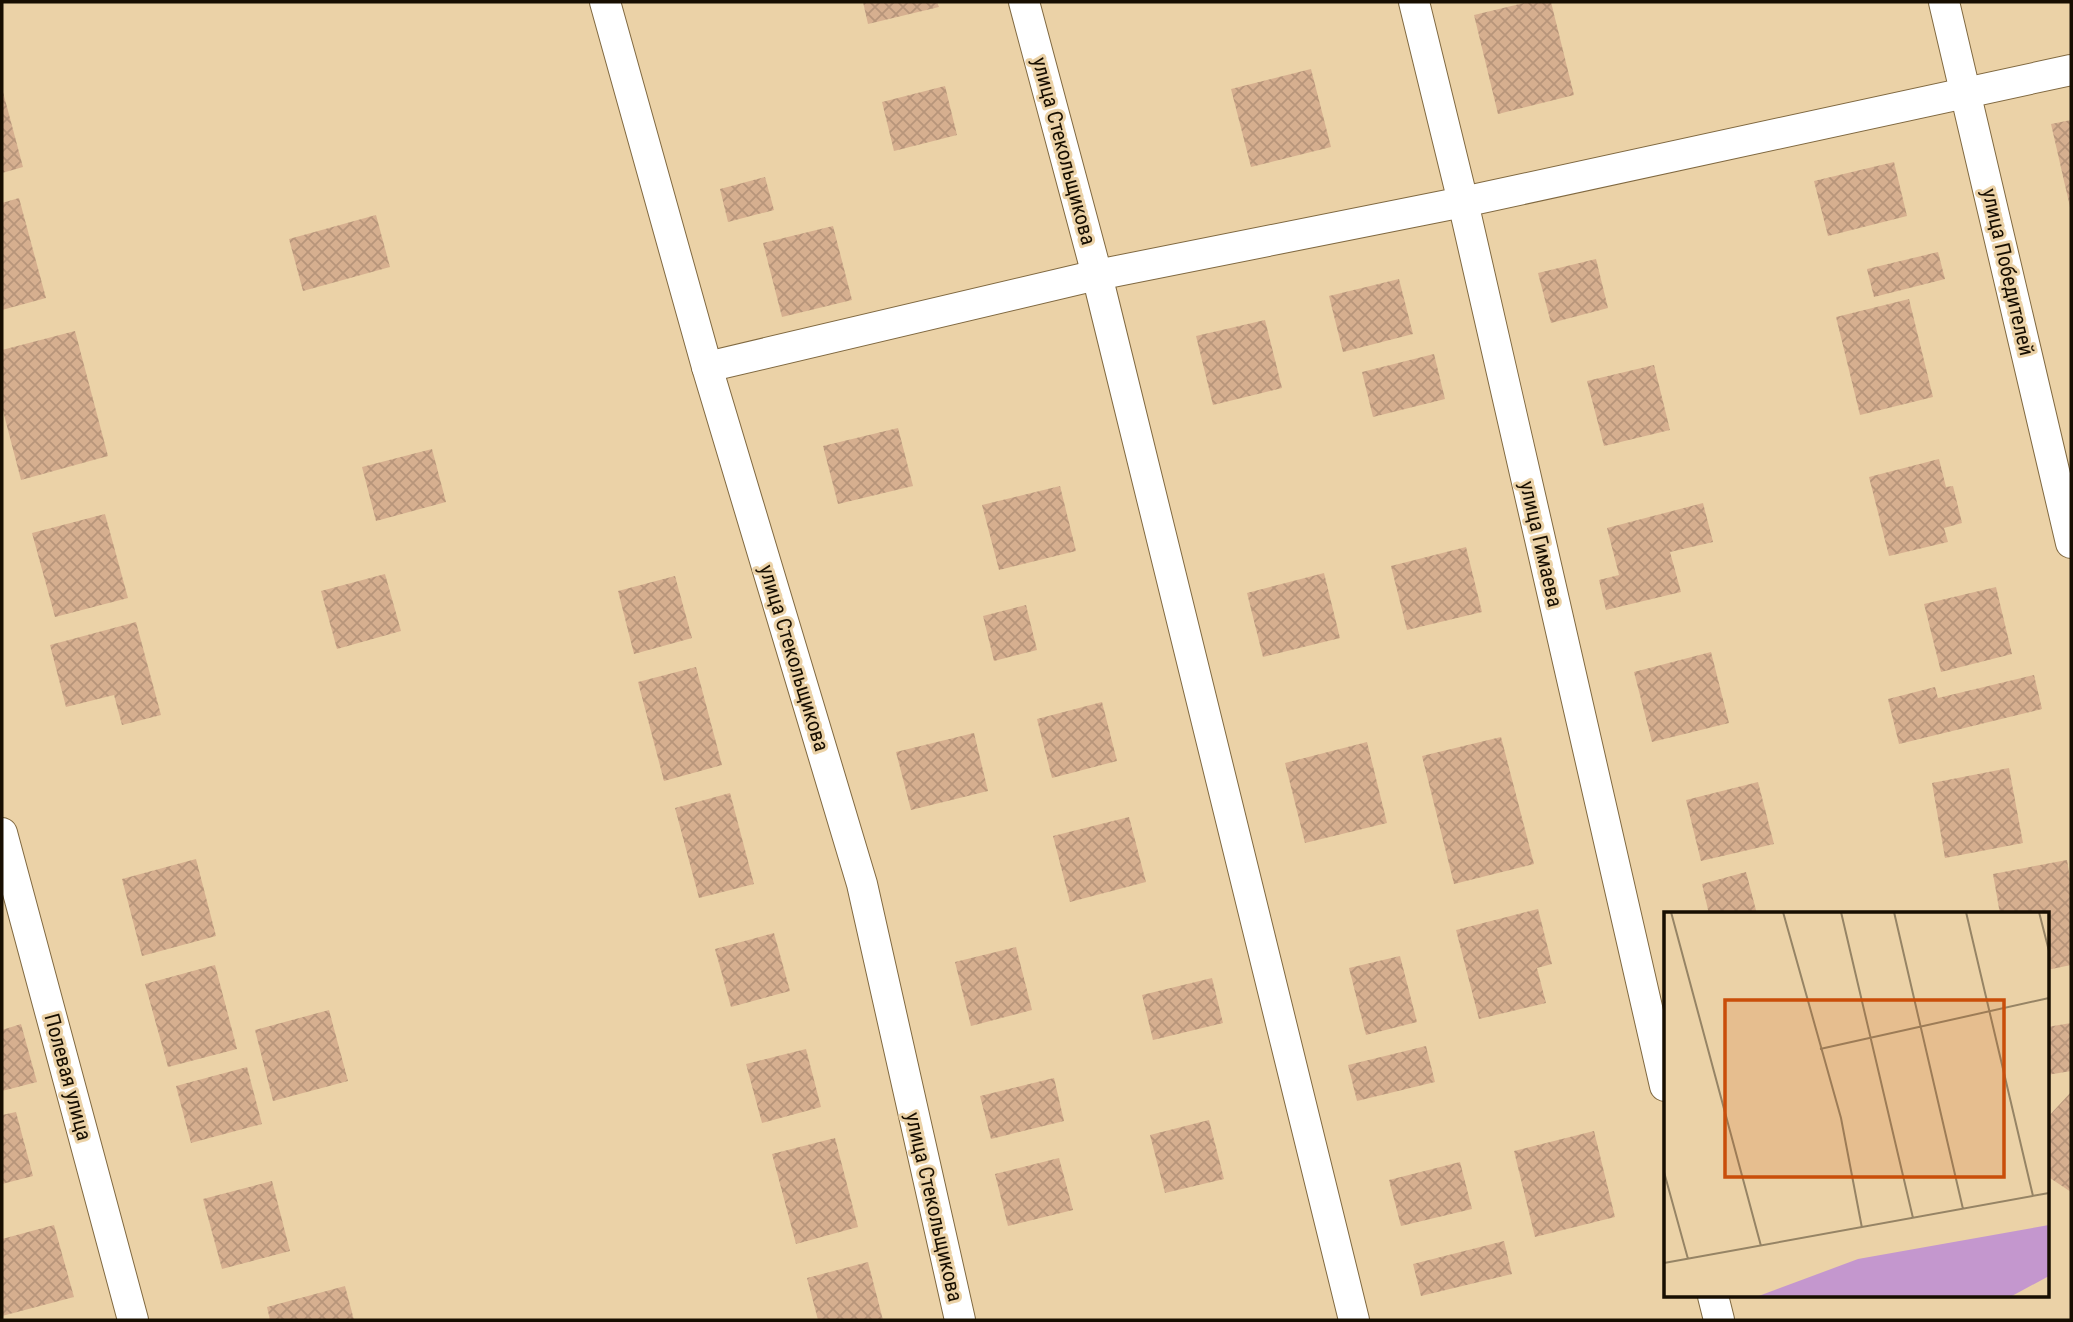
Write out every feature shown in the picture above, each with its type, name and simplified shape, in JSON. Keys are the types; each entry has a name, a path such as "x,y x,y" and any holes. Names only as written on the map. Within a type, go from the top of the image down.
{"street":[{"name":"улица Стекольщикова","path":"606,2 706,367 862,884 960,1320"},
{"name":"улица Стекольщикова","path":"1024,2 1097,275 1354,1320"},
{"name":"улица Гимаева","path":"1413,2 1463,202 1664,1082"},
{"name":"улица Победителей","path":"1944,2 2071,543"},
{"path":"706,367 1097,275 1463,202 2071,70"},
{"name":"Полевая улица","path":"2,833 133,1320"},
{"path":"1714,1298 1719,1320"}],"building":[{"path":"863,2 937,2 939,7 868,24"},
{"path":"1528,2 1551,2 1574,95 1498,114 1474,15"},
{"path":"1311,69 1331,147 1251,167 1231,89"},
{"path":"945,86 957,135 894,151 882,102"},
{"path":"2,93 23,167 2,173"},
{"path":"2071,120 2071,207 2070,207 2051,124"},
{"path":"1894,162 1907,216 1828,236 1814,181"},
{"path":"765,177 774,210 728,222 720,189"},
{"path":"19,198 46,298 2,310 2,203"},
{"path":"376,215 390,267 303,291 289,239"},
{"path":"833,226 852,300 782,317 763,243"},
{"path":"1938,252 1945,279 1874,297 1867,269"},
{"path":"1596,259 1608,308 1551,323 1538,273"},
{"path":"1399,279 1413,334 1343,352 1329,296"},
{"path":"1909,299 1933,397 1860,415 1836,317"},
{"path":"1265,320 1282,388 1213,405 1196,336"},
{"path":"75,331 108,456 21,480 2,407 2,350"},
{"path":"1434,354 1445,399 1373,417 1362,372"},
{"path":"1654,365 1670,430 1604,446 1587,381"},
{"path":"898,428 913,486 838,504 823,446"},
{"path":"432,449 446,502 376,521 362,467"},
{"path":"1939,459 1946,487 1953,486 1962,523 1944,528 1948,542 1889,556 1869,477"},
{"path":"1060,486 1076,551 999,570 982,505"},
{"path":"1703,503 1713,542 1670,552 1681,592 1606,610 1599,580 1619,575 1607,528"},
{"path":"105,514 128,598 55,617 32,533"},
{"path":"1466,547 1482,612 1407,630 1391,566"},
{"path":"1324,573 1340,638 1263,657 1247,593"},
{"path":"385,574 401,631 337,649 321,591"},
{"path":"675,576 692,638 634,654 618,591"},
{"path":"1996,587 2012,654 1941,672 1924,604"},
{"path":"1026,605 1037,650 994,661 983,616"},
{"path":"136,622 161,715 122,725 114,695 66,707 50,645"},
{"path":"1711,652 1729,723 1652,742 1634,672"},
{"path":"696,667 722,765 664,781 638,682"},
{"path":"2034,675 2042,709 1899,744 1888,699 1935,687 1938,698"},
{"path":"1102,702 1117,761 1052,778 1037,719"},
{"path":"974,733 988,791 911,810 896,752"},
{"path":"1501,737 1534,864 1454,884 1422,756"},
{"path":"1367,742 1387,823 1305,843 1285,763"},
{"path":"2009,768 2023,843 1945,858 1932,783"},
{"path":"1758,782 1774,844 1701,861 1686,800"},
{"path":"730,793 754,884 699,898 675,808"},
{"path":"1129,817 1146,882 1070,902 1053,836"},
{"path":"196,859 216,936 142,956 122,879"},
{"path":"2067,860 2071,885 2071,965 2048,970 2048,912 2000,912 1993,874"},
{"path":"1746,872 1756,912 1709,912 1702,884"},
{"path":"1538,909 1552,964 1537,968 1546,1003 1479,1019 1456,930"},
{"path":"774,933 790,991 731,1007 715,949"},
{"path":"1016,947 1032,1010 971,1026 955,962"},
{"path":"1400,956 1417,1022 1366,1035 1349,968"},
{"path":"215,965 237,1049 168,1067 145,984"},
{"path":"1212,978 1223,1023 1153,1040 1142,995"},
{"path":"329,1010 348,1081 273,1101 255,1030"},
{"path":"2071,1023 2071,1071 2048,1075 2048,1027"},
{"path":"21,1024 37,1082 2,1091 2,1030"},
{"path":"1426,1046 1435,1082 1357,1101 1348,1065"},
{"path":"806,1049 821,1107 762,1123 746,1064"},
{"path":"247,1067 262,1124 191,1143 176,1086"},
{"path":"1054,1078 1064,1121 991,1139 980,1096"},
{"path":"2071,1092 2071,1192 2048,1177 2048,1117"},
{"path":"16,1112 33,1176 2,1184 2,1115"},
{"path":"1209,1120 1224,1179 1165,1193 1150,1135"},
{"path":"1594,1131 1615,1217 1535,1237 1514,1151"},
{"path":"835,1138 858,1227 796,1244 772,1154"},
{"path":"1059,1158 1073,1210 1008,1226 995,1174"},
{"path":"1460,1162 1472,1209 1401,1226 1389,1180"},
{"path":"272,1181 290,1251 222,1269 203,1199"},
{"path":"54,1225 74,1297 2,1316 2,1239"},
{"path":"1504,1241 1512,1274 1421,1296 1413,1264"},
{"path":"868,1262 883,1320 818,1320 807,1278"},
{"path":"345,1286 354,1320 270,1320 267,1307"}]}
